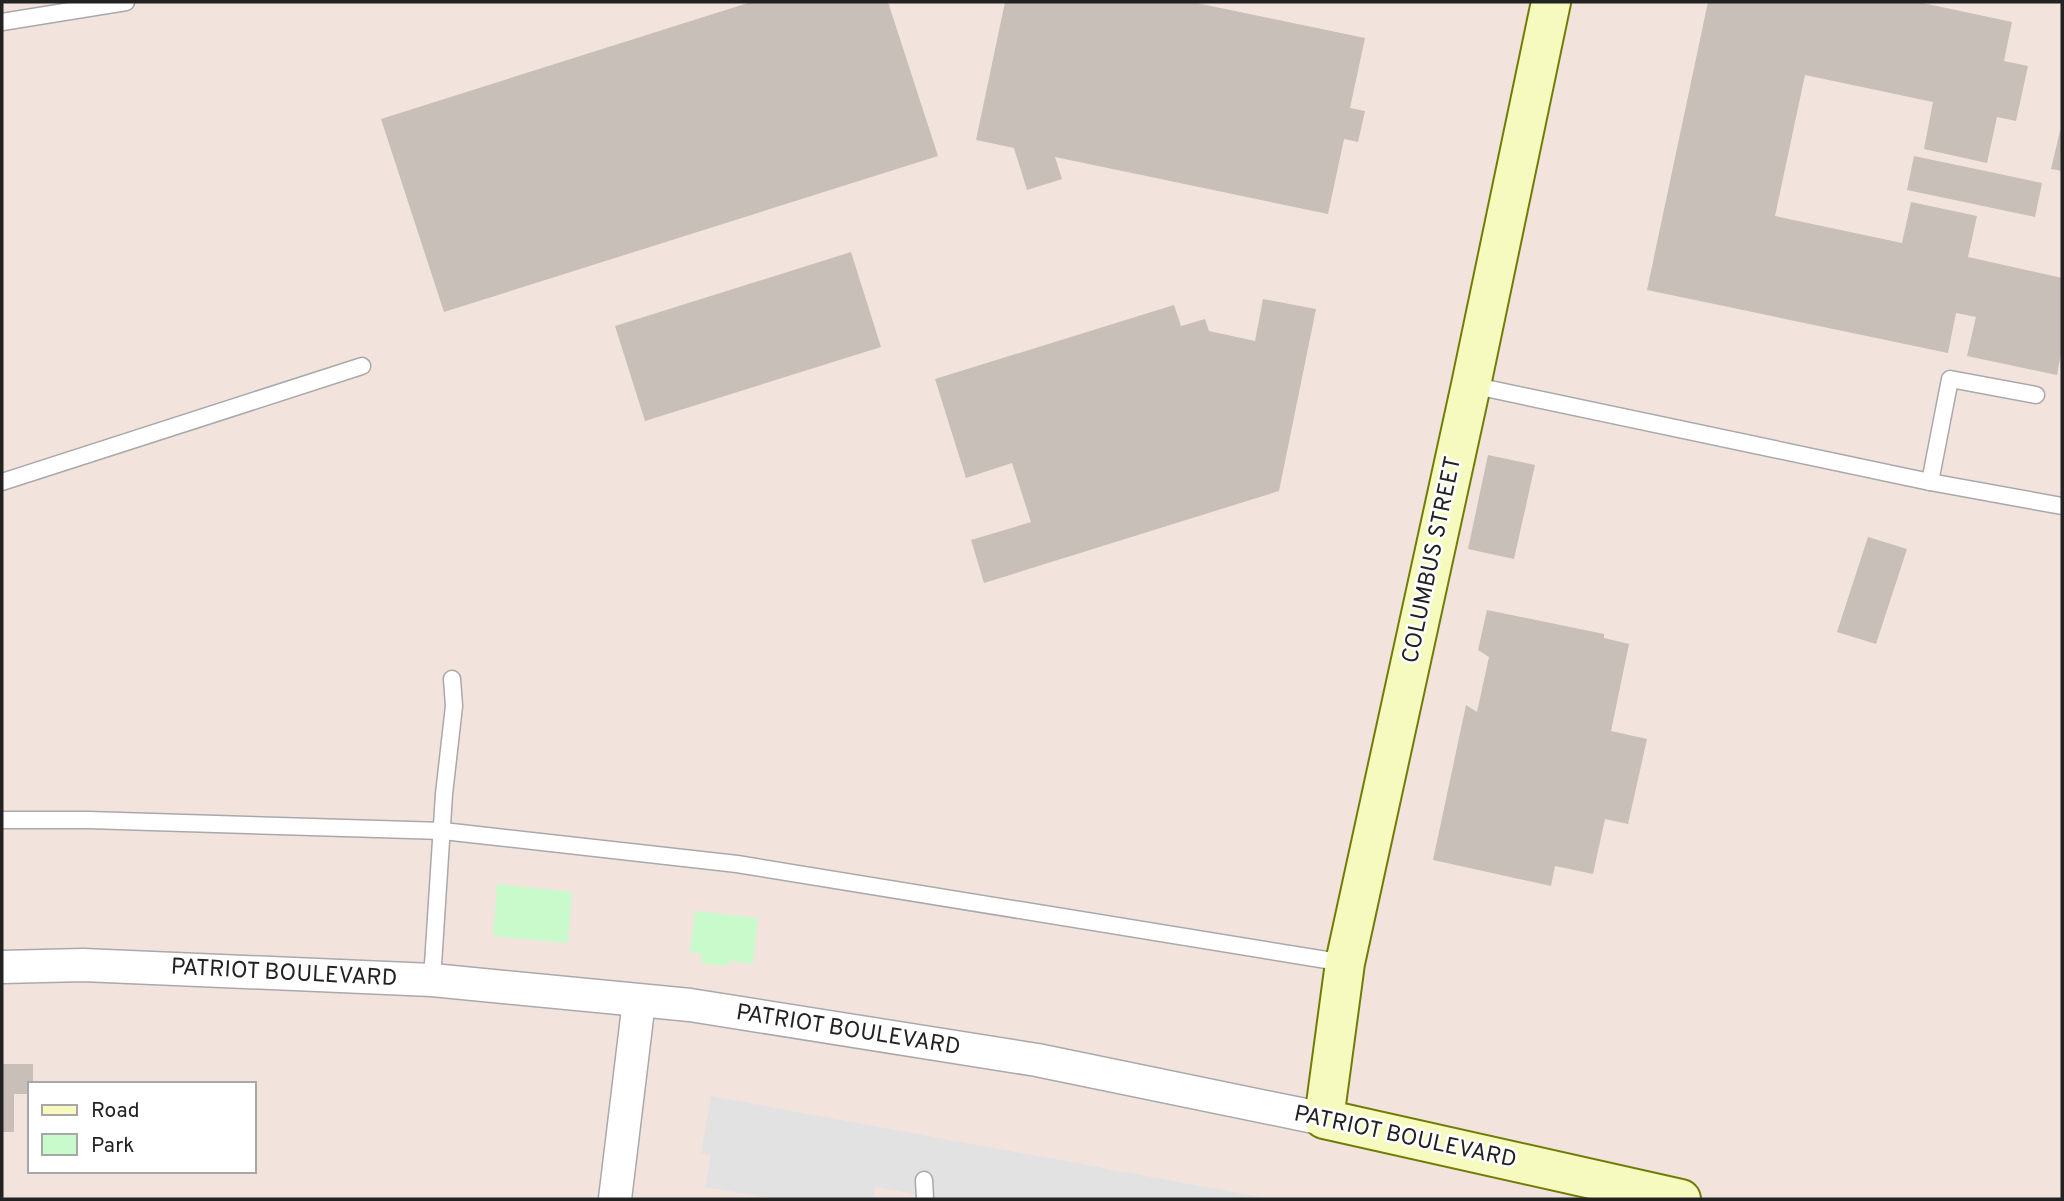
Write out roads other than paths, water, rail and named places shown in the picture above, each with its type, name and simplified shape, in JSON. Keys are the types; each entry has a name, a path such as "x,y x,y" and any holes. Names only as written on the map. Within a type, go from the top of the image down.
{"street":[{"name":"COLUMBUS STREET","path":"1324,1119 1345,963 1551,2"},
{"name":"PATRIOT BOULEVARD","path":"2,967 83,965 432,980 690,1005 1037,1060 1324,1119 1675,1199"},
{"path":"615,1199 639,1001"}],"lane":[{"path":"2,22 126,2"},
{"path":"2,482 362,366"},
{"path":"1930,482 1950,379 2036,395"},
{"path":"1471,385 1930,482 2062,506"},
{"path":"432,980 444,794 453,706 452,679"},
{"path":"2,820 102,820 443,831 737,864 1345,963"},
{"path":"924,1180 926,1199"}]}
